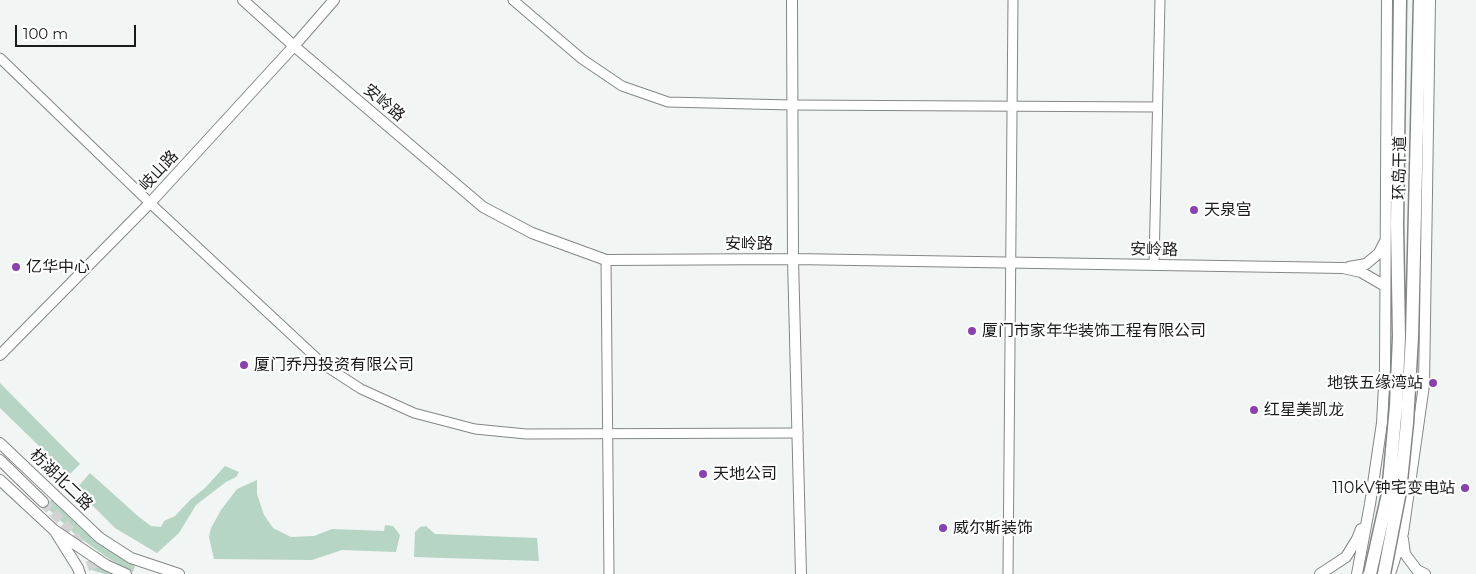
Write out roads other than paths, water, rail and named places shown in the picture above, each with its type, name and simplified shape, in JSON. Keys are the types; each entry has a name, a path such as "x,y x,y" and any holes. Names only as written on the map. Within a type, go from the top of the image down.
{"highway":[{"name":"环岛干道","path":"1370,574 1388,494 1396,406 1400,0"},
{"name":"环岛干道","path":"1384,574 1400,491 1407,423 1412,337 1420,0"}],"main road":[{"name":"安岭路","path":"243,0 294,46 483,207 532,233 606,260 793,259 1344,268"},
{"name":"岐山路","path":"0,355 150,203 334,0"},
{"path":"792,0 793,259 801,574"},
{"path":"1357,574 1370,504 1383,414 1385,368 1387,0"},
{"path":"1390,574 1403,533 1424,385 1430,0"},
{"path":"1344,268 1366,264 1379,253 1385,242"},
{"path":"1344,268 1361,272 1385,286"},
{"name":"枋湖北二路","path":"0,443 100,538 130,558 179,574"},
{"path":"0,460 43,502"},
{"path":"0,480 54,530 106,565 126,574"},
{"path":"1320,574 1346,557 1357,539 1370,504"},
{"path":"54,530 80,574"},
{"path":"1403,533 1405,554 1417,570 1425,574"}],"street":[{"path":"513,0 582,59 622,86 668,102 1158,107"},
{"path":"1008,574 1013,0"},
{"path":"1154,265 1160,0"},
{"path":"0,58 150,203 324,365 361,389 414,413 475,429 526,434 798,433"},
{"path":"606,260 609,574"}],"tunnel":[{"path":"43,502 71,531 89,557 96,574"}],"place":[{"name":"天泉宫","path":"1194,210"},
{"name":"亿华中心","path":"16,267"},
{"name":"厦门市家年华装饰工程有限公司","path":"972,331"},
{"name":"厦门乔丹投资有限公司","path":"244,365"},
{"name":"地铁五缘湾站","path":"1433,383"},
{"name":"红星美凯龙","path":"1254,410"},
{"name":"天地公司","path":"703,474"},
{"name":"110kV钟宅变电站","path":"1465,488"},
{"name":"威尔斯装饰","path":"943,528"}]}
